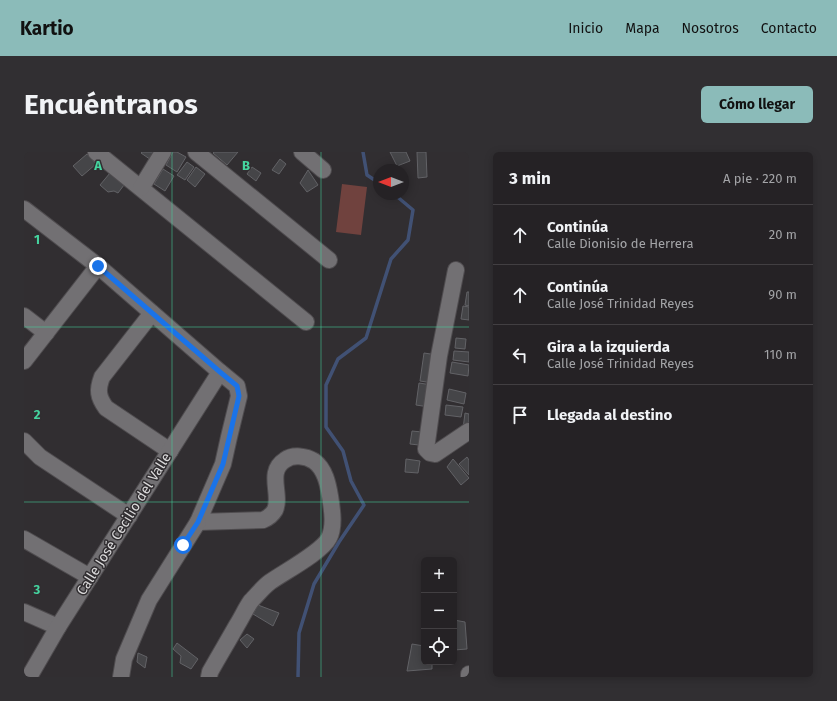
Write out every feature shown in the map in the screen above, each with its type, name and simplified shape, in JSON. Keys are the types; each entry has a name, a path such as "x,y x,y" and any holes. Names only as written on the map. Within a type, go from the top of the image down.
{"street":[{"path":"96,152 306,322"},
{"path":"141,188 163,152"},
{"path":"196,152 329,260"},
{"path":"302,152 323,170"},
{"path":"24,209 98,266 237,386 239,396 223,464 198,522 149,600 124,660 121,677"},
{"path":"24,361 98,266"},
{"path":"456,270 439,356 426,449 430,453 435,454 469,431"},
{"path":"152,313 102,377 99,386 99,394 101,402 106,408 170,452"},
{"path":"24,316 46,333"},
{"name":"Calle José Cecilio del Valle","path":"29,677 58,627 220,372"},
{"path":"24,441 40,457 129,516"},
{"path":"198,522 263,520 270,517 274,512 276,505 276,476 278,465 290,457 303,457 314,461 321,469 327,483 332,508 332,530 328,540 315,552 268,583 251,602 210,672 209,677"},
{"path":"24,539 90,577"},
{"path":"24,612 58,627"}],"shaded area":[{"path":"342,184 367,187 361,235 336,232"}],"building":[{"path":"160,152 154,162 141,153"},
{"path":"173,152 177,152 186,157 177,172 166,165"},
{"path":"238,152 227,165 213,153"},
{"path":"390,152 406,152 410,161 402,164 396,164"},
{"path":"417,152 426,152 427,177 418,178"},
{"path":"87,154 96,164 82,176 73,166"},
{"path":"280,159 286,164 279,174 272,170"},
{"path":"187,162 194,167 185,180 177,175"},
{"path":"196,167 205,174 195,187 187,180"},
{"path":"252,167 261,173 256,181 247,174"},
{"path":"163,169 174,176 165,191 154,184"},
{"path":"308,170 318,185 307,192 300,183"},
{"path":"110,173 124,185 118,193 114,191 108,192 100,185"},
{"path":"467,292 469,292 469,306 465,305"},
{"path":"463,306 469,307 469,320 461,319"},
{"path":"456,338 466,339 465,349 455,348"},
{"path":"454,351 469,352 469,362 453,360"},
{"path":"424,353 437,355 433,383 420,381"},
{"path":"452,362 469,365 468,376 450,373"},
{"path":"419,383 432,385 429,407 416,405"},
{"path":"449,389 466,393 464,404 447,400"},
{"path":"446,405 463,407 461,417 445,415"},
{"path":"465,413 469,414 469,423 463,429"},
{"path":"412,431 422,432 419,445 410,444"},
{"path":"467,457 469,460 469,475 459,464"},
{"path":"406,459 420,461 418,473 405,472"},
{"path":"453,459 469,478 461,485 447,467"},
{"path":"258,605 279,613 273,626 253,614"},
{"path":"457,621 465,622 467,649 457,650"},
{"path":"247,634 254,639 247,648 240,640"},
{"path":"177,643 198,659 191,669 180,663 181,656 173,649"},
{"path":"412,644 421,646 421,665 432,665 432,669 407,671"},
{"path":"138,653 147,657 145,668 137,662"}],"waterway":[{"path":"363,152 367,175 373,179"},
{"path":"298,677 299,633 314,584 339,542 364,505 351,481 343,451 326,427 326,385 338,359 366,338 391,259 408,240 413,210 401,200"}],"route":[{"path":"98,266 237,386 239,396 223,464 198,522 183,545"}]}
